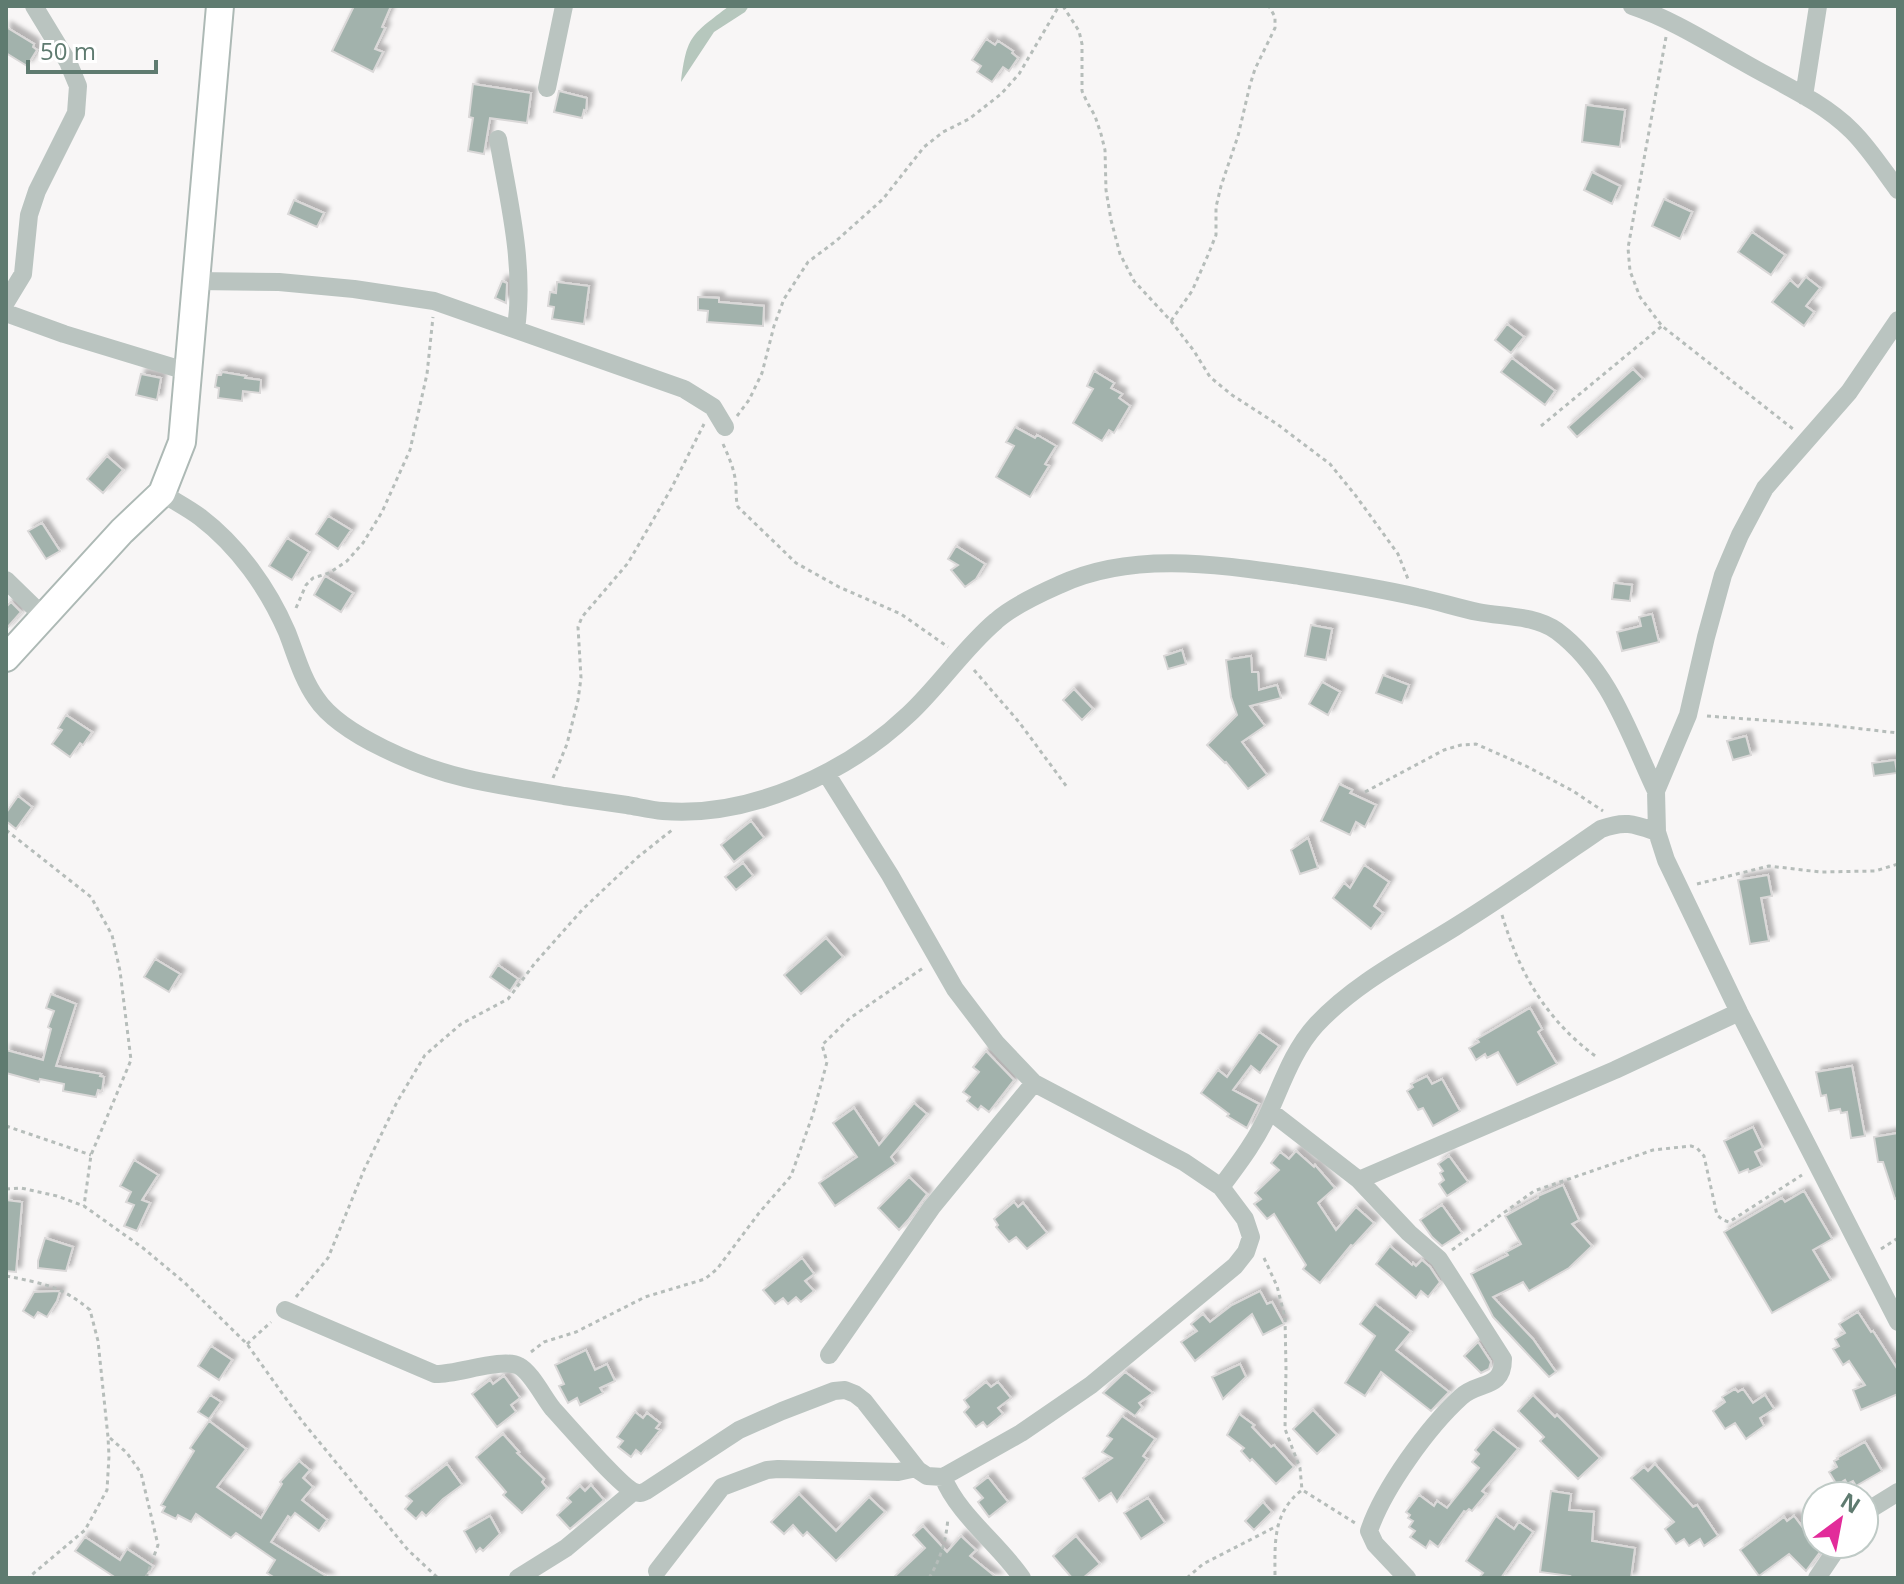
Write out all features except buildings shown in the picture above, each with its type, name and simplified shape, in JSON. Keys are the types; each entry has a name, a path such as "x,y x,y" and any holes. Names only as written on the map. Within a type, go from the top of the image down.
{"street":[{"path":"6,302 23,274 29,215 47,169 76,113 78,86 68,62 34,6"},
{"path":"6,658 122,531 162,493 182,442 220,6"},
{"path":"547,88 564,6"},
{"path":"1632,6 1670,22 1831,113 1875,157 1898,190"},
{"path":"1804,96 1818,6"},
{"path":"498,139 512,215 520,284 516,329"},
{"path":"6,254 23,265"},
{"path":"195,281 279,282 434,301 684,389 713,407 725,427"},
{"path":"6,313 189,372"},
{"path":"1898,320 1849,392 1765,488 1740,535 1723,575 1688,715 1656,791 1657,832 1666,860 1739,1012 1898,1322"},
{"path":"162,493 200,517 237,552 259,581 286,630 304,681 320,705 351,731 399,755 463,778 659,811 703,812 783,791 826,773 871,745 909,714 999,618 1061,583 1107,568 1162,563 1243,568 1415,596 1551,627 1575,646 1593,666 1626,722 1656,791"},
{"path":"6,580 43,616"},
{"path":"826,773 890,875 955,989 996,1043 1034,1083 1184,1162 1221,1187 1245,1219 1251,1237 1246,1252 1235,1266 1091,1385 946,1485"},
{"path":"1221,1187 1270,1111 1280,1084 1314,1027 1344,998 1396,962 1498,900 1601,829 1619,822 1633,823 1657,832"},
{"path":"1359,1180 1615,1070 1739,1012"},
{"path":"829,1355 932,1207 1034,1083"},
{"path":"1270,1111 1359,1180 1409,1233 1439,1259 1503,1359 1503,1370 1496,1381 1466,1392 1443,1417 1390,1488 1374,1516 1369,1531 1375,1544 1407,1578"},
{"path":"285,1310 435,1374 506,1363 523,1368 554,1409 617,1479 639,1493 739,1430 834,1391 845,1390 864,1401 916,1468 946,1485 1022,1578"},
{"path":"657,1571 709,1501 725,1485 778,1469 898,1472 916,1468"},
{"path":"518,1578 566,1548 633,1492"},
{"path":"1880,1503 1898,1492"},
{"path":"1817,1578 1829,1560"}],"path":[{"path":"1067,787 1019,722 961,656 901,614 839,587 796,563 751,521 735,499 733,467 720,437 725,427 741,412 756,387 784,299 808,262 883,199 924,147 943,132 969,119 1001,94 1019,74 1061,6 1079,31 1082,91 1101,134 1111,220 1120,254 1134,281 1171,321 1210,377 1330,464 1398,554 1415,596"},
{"path":"1171,321 1192,291 1216,235 1216,207 1221,186 1255,69 1275,28 1275,17 1269,6"},
{"path":"1670,22 1628,248 1630,271 1640,297 1662,326 1807,440"},
{"path":"286,630 306,585 313,578 329,573 347,561 363,543 382,512 410,450 427,374 434,301"},
{"path":"1541,426 1662,326"},
{"path":"547,793 567,744 578,700 581,678 578,627 582,617 628,563 713,407"},
{"path":"1688,715 1898,733"},
{"path":"1365,792 1444,750 1476,744 1573,791 1619,822"},
{"path":"247,1344 285,1310 328,1258 364,1170 397,1102 425,1055 461,1024 508,999 535,963 611,881 670,831 703,812"},
{"path":"6,830 91,897 112,935 120,971 131,1060 91,1155 84,1206"},
{"path":"1679,888 1769,866 1820,872 1875,871 1898,864"},
{"path":"1498,900 1510,943 1528,983 1577,1043 1615,1070"},
{"path":"515,1364 544,1342 576,1332 645,1297 705,1279 717,1269 791,1176 827,1062 822,1045 850,1018 937,958"},
{"path":"6,1126 91,1155"},
{"path":"1439,1259 1534,1191 1653,1150 1691,1146 1701,1151 1717,1215 1729,1222 1818,1165"},
{"path":"6,1189 21,1188 84,1206 185,1283 247,1344 302,1421 408,1550 438,1578"},
{"path":"1251,1237 1267,1262 1285,1318 1285,1429 1300,1468 1302,1490 1288,1505 1277,1526 1275,1578"},
{"path":"1865,1257 1898,1238"},
{"path":"6,1276 48,1284 90,1310 98,1341 108,1437 107,1490 85,1530 28,1578"},
{"path":"108,1437 127,1453 141,1473 158,1545 146,1578"},
{"path":"929,1578 946,1537 946,1485"},
{"path":"1302,1490 1369,1531"},
{"path":"1187,1578 1203,1564 1277,1526"}],"shaded area":[{"path":"729,6 749,6 745,12 714,32 681,82 693,37"}]}
